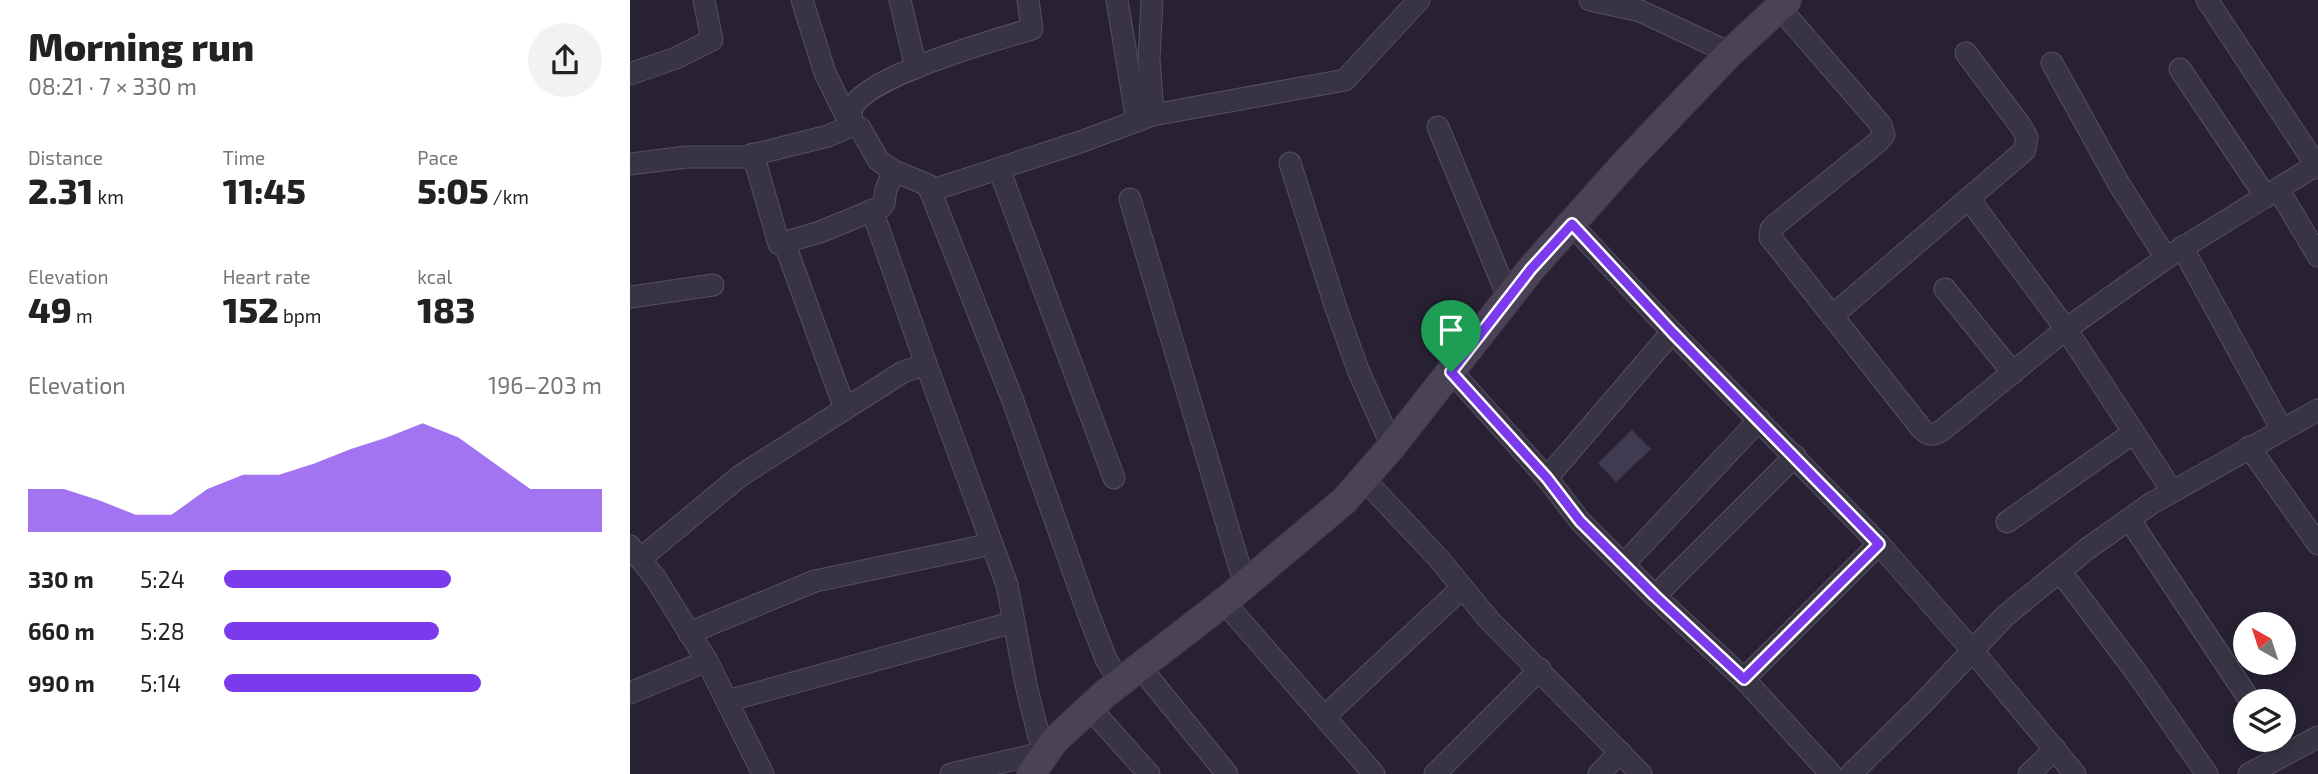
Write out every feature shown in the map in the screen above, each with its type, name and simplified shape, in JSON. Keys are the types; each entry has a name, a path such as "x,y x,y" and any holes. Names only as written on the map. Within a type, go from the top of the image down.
{"street":[{"path":"630,74 676,58 712,40 704,0"},
{"path":"802,0 825,73 851,125"},
{"path":"900,0 916,68"},
{"path":"851,125 852,108 869,92 957,51 1032,29 1028,0"},
{"path":"1117,0 1145,118"},
{"path":"1145,118 1152,0"},
{"path":"930,191 1145,118 1345,80 1419,0"},
{"path":"1590,0 1639,6 1730,53"},
{"path":"951,774 1039,763 1054,741 1090,708 1345,500 1392,446 1508,297 1629,159 1780,2 1884,131 1883,138 1775,225 1770,237 1921,428 1932,435 1941,431 2066,329 2174,252 2317,166 2207,0"},
{"path":"1832,316 2021,155 2027,143 2020,125 1966,53"},
{"path":"2052,63 2119,184 2174,252 2282,430"},
{"path":"2180,69 2318,256"},
{"path":"630,164 686,157 744,157 828,136 851,125 860,128 879,161 928,186 1013,401 1106,659 1130,675 1227,774"},
{"path":"1438,127 1508,297"},
{"path":"753,154 779,244 820,232 884,204 886,189 894,171"},
{"path":"1290,163 1336,309 1358,370 1392,446"},
{"path":"999,169 1114,478"},
{"path":"1130,199 1234,593 1324,717 1374,774"},
{"path":"1969,199 2066,329 2172,491"},
{"path":"872,211 1007,584 1026,685 1040,737 1039,763"},
{"path":"1572,224 1672,332 1879,544 2075,774"},
{"path":"784,242 845,410"},
{"path":"630,297 713,285"},
{"path":"1945,289 2013,373"},
{"path":"1547,478 1672,332"},
{"path":"763,774 707,661 656,579 635,552 740,476 903,372 926,364"},
{"path":"1451,372 1547,478 1580,521 1744,679 1831,774"},
{"path":"1851,774 2005,616 2060,571 2129,519 2172,491 2318,410"},
{"path":"1623,565 1759,420"},
{"path":"2007,522 2133,433"},
{"path":"2249,447 2318,544"},
{"path":"1655,596 1795,456"},
{"path":"1363,478 1439,559 1489,620 1641,774"},
{"path":"2129,519 2241,689"},
{"path":"689,632 815,581 992,544"},
{"path":"1744,679 1879,544"},
{"path":"2060,571 2136,672 2207,774"},
{"path":"1324,717 1462,588"},
{"path":"727,701 1014,622"},
{"path":"630,692 707,661"},
{"path":"1435,774 1540,669"},
{"path":"1090,708 1149,774"},
{"path":"2296,743 2318,737"},
{"path":"2029,774 2055,749"},
{"path":"1599,774 1620,752"},
{"path":"2249,774 2275,752"}],"building":[{"path":"1632,430 1651,449 1616,482 1598,463"}],"route":[{"path":"1572,224 1672,332 1879,544 1744,679 1580,521 1547,478 1451,372 1508,297 1572,224"}]}
